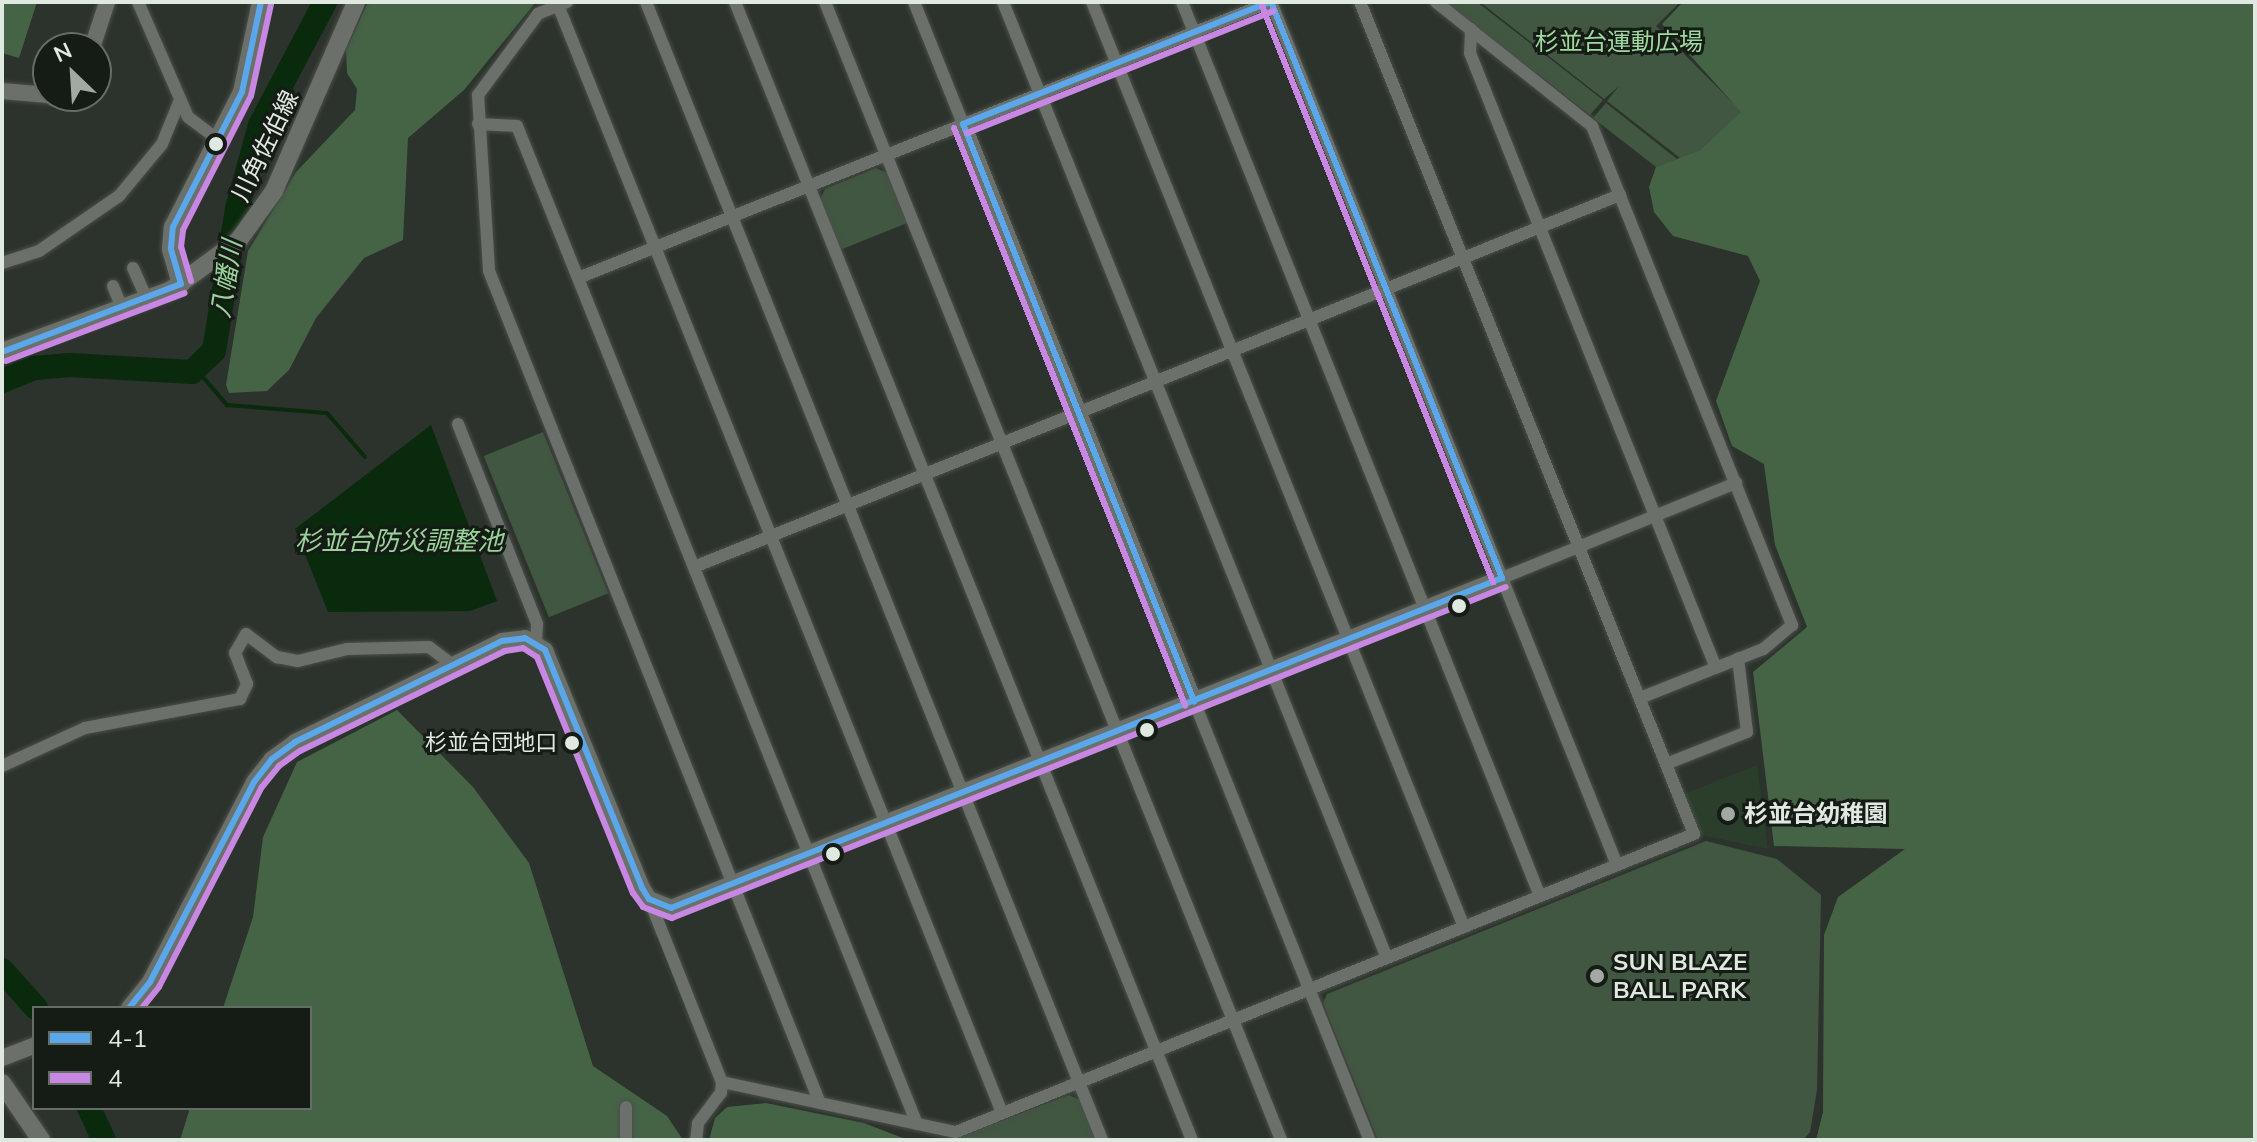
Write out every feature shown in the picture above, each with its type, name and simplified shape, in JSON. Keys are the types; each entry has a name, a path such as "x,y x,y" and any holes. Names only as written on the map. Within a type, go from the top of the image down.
{"main road":[{"name":"川角佐伯線","path":"181,284 171,248 173,227 220,141 242,92 261,2"},
{"name":"川角佐伯線","path":"2,352 147,299 207,268 260,214 283,173 356,2"},
{"path":"2,1083 41,1140"}],"street":[{"path":"97,32 107,2"},
{"path":"138,2 180,100 197,127 220,141"},
{"path":"646,2 1102,1140"},
{"path":"735,2 1192,1140"},
{"path":"825,2 1281,1140"},
{"path":"914,2 1370,1140"},
{"path":"1003,2 1387,958"},
{"path":"1092,2 1464,927"},
{"path":"1182,2 1540,896"},
{"path":"578,278 1271,2 1617,865"},
{"path":"722,1082 956,1132 1694,834 1360,2"},
{"path":"1436,2 1589,122 1792,625 1763,649 1640,698"},
{"path":"820,1103 494,290 484,241 478,124 480,89 538,14 562,4 655,247 1002,1113"},
{"path":"1471,29 1470,53 1716,668"},
{"path":"2,91 32,94"},
{"path":"2,263 39,251 119,196 162,144 180,100"},
{"path":"478,124 517,126 917,1124"},
{"path":"694,567 1620,195"},
{"path":"133,268 147,299"},
{"path":"113,286 122,308"},
{"path":"458,424 537,624 536,643"},
{"path":"649,899 671,908 732,886 1736,483"},
{"path":"2,766 85,728 240,699 247,684 235,653 246,634 277,657 298,661 347,649 429,647 453,665"},
{"path":"131,1006 150,982 254,782 272,759 453,665 513,638 536,643 551,660 722,1082 721,1093 698,1123 696,1140"},
{"path":"1666,764 1747,732 1738,659"},
{"path":"4,1057 32,1047"},
{"path":"626,1107 626,1140"}],"shaded area":[{"path":"2,2 37,2 19,58 2,53"},
{"path":"368,2 536,2 464,90 408,138 403,240 364,258 316,318 289,370 267,391 229,393 226,385 248,251 296,172 355,110 357,89 347,73 346,50"},
{"path":"1683,2 2255,2 2255,1140 1816,1140 1823,1112 1824,935 1838,897 1905,849 1774,846 1753,672 1807,627 1775,545 1764,464 1732,446 1716,401 1760,281 1748,256 1673,236 1654,212 1649,187 1656,167 1700,150 1741,112 1662,24"},
{"path":"397,710 473,787 529,863 593,1066 667,1116 683,1140 180,1140 189,1110 312,1110 312,1006 224,1006 253,917 263,837 297,762"},
{"name":"杉並台幼稚園","path":"1757,765 1768,849 1701,835 1684,794"},
{"path":"766,1103 864,1123 908,1140 709,1140 715,1118 727,1107"}],"green space":[{"path":"1445,2 1477,2 1603,100 1590,115"},
{"name":"杉並台運動広場","path":"1480,2 1680,2 1656,26 1742,112 1700,150 1680,158 1607,101 1619,86 1604,99"},
{"path":"1606,103 1677,159 1656,167 1593,118"},
{"path":"876,168 887,173 907,223 840,250 820,200 825,189"},
{"path":"543,432 608,593 549,617 484,456"},
{"name":"SUN BLAZE BALL PARK","path":"1706,841 1777,859 1821,895 1817,1090 1810,1132 1803,1140 1378,1140 1323,1003 1327,994"},
{"path":"1069,1095 1080,1100 1096,1140 956,1138"}],"water":[{"name":"杉並台防災調整池","path":"431,425 497,601 470,611 328,612 295,529"}],"waterway":[{"name":"八幡川","path":"2,381 35,368 70,365 192,372 214,351 237,209 260,125 325,2"},
{"path":"196,369 227,405 327,413 365,457"},
{"path":"658,938 686,1007"},
{"name":"八幡川","path":"2,970 34,1006"},
{"name":"八幡川","path":"90,1110 104,1140"}],"transit line":[{"name":"4-1","path":"181,284 171,248 173,227 242,92 261,2"},
{"name":"4-1","path":"963,124 1270,2"},
{"name":"4-1","path":"1271,2 1502,578"},
{"name":"4","path":"191,281 181,247 183,230 251,96 271,4"},
{"name":"4","path":"1262,6 1493,582"},
{"name":"4","path":"967,133 1274,11"},
{"name":"4-1","path":"963,124 1194,701"},
{"name":"4","path":"954,128 1185,705"},
{"name":"4-1","path":"2,352 181,284"},
{"name":"4","path":"6,361 185,293"},
{"name":"4-1","path":"131,1006 150,982 254,782 272,759 295,742 502,641 525,638 545,650 642,888 649,899 671,908 1502,578"},
{"name":"4","path":"144,1006 159,987 262,787 279,766 300,751 505,651 523,648 537,657 633,893 643,907 672,918 1506,587"}],"place":[{"name":"杉並台団地口","path":"572,743"},
{"name":"杉並台幼稚園","path":"1728,814"},
{"name":"SUN BLAZE BALL PARK","path":"1597,976"}]}
